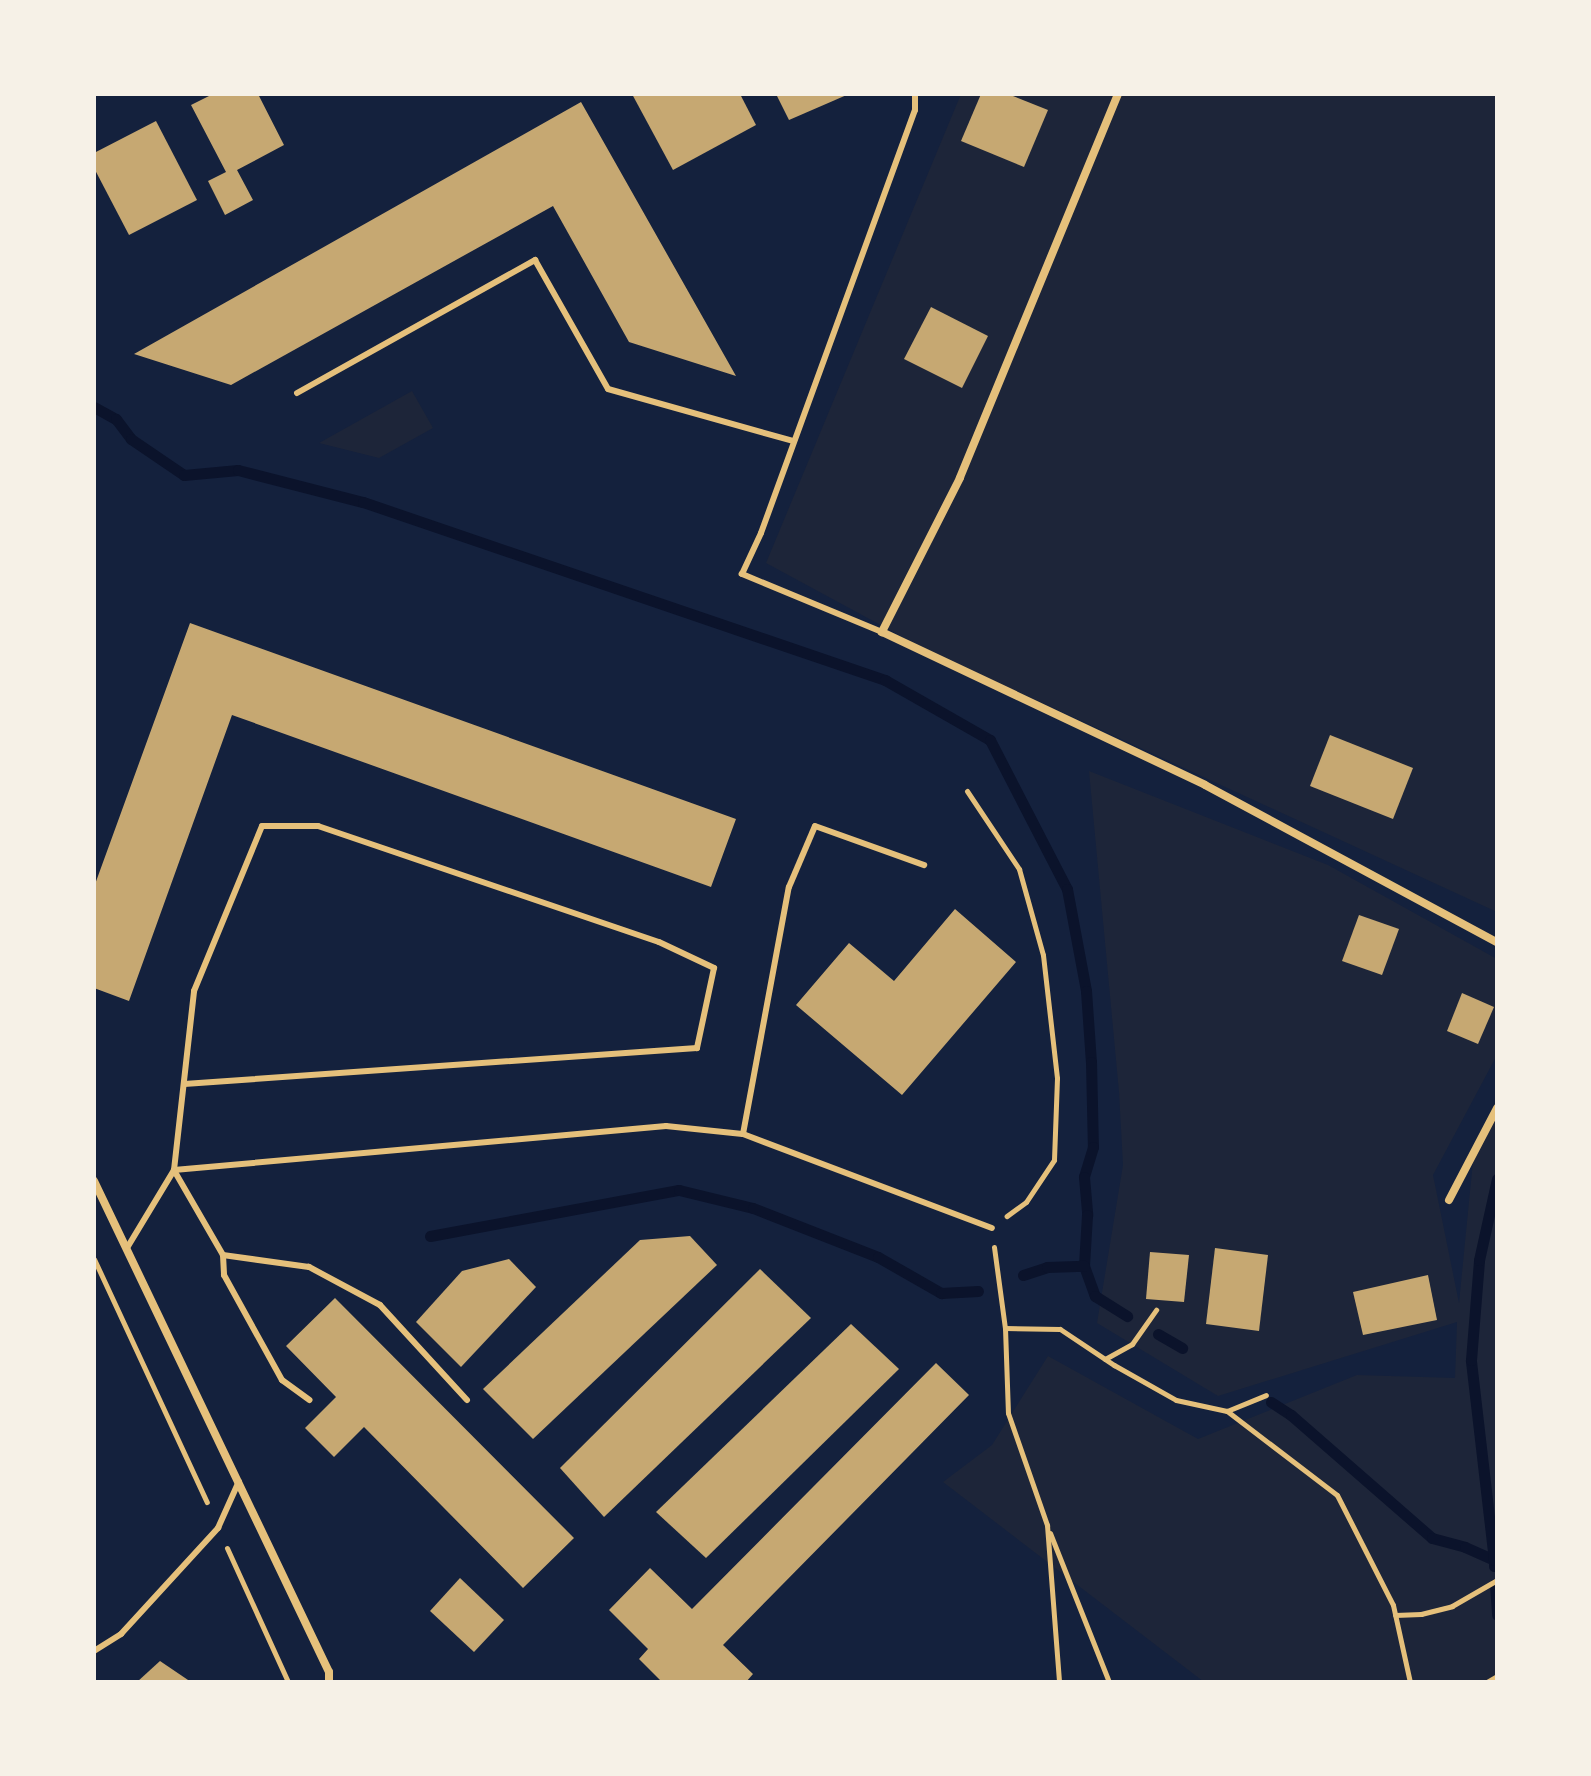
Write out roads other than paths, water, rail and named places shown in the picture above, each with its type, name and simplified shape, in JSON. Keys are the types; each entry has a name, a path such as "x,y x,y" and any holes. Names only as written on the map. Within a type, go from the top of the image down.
{"street":[{"path":"1118,94 960,478 882,632 1205,785 1497,942"},
{"path":"1449,1200 1497,1108"},
{"path":"94,1181 329,1672 329,1682"}],"lane":[{"path":"882,632 742,574 915,110 915,94"},
{"path":"297,393 535,260 608,389 793,441"},
{"path":"127,1248 174,1170 194,991 262,826 318,826 659,942 714,968 697,1048 184,1084"},
{"path":"743,1134 789,887 815,826 924,865"},
{"path":"174,1170 666,1126 743,1134 992,1228"},
{"path":"174,1170 223,1255 224,1275 282,1380 310,1400"},
{"path":"223,1255 309,1267 380,1305 467,1400"},
{"path":"94,1651 121,1634 218,1528 239,1481"}],"waterway":[{"path":"94,407 116,419 131,439 184,475 238,470 363,502 885,680 990,740 1067,889 1086,991 1091,1062 1093,1147 1084,1177 1087,1215 1084,1266 1095,1296 1127,1316"},
{"path":"1494,1560 1471,1360 1479,1260 1497,1179"},
{"path":"430,1236 679,1190 753,1208 878,1257 941,1293 978,1291"},
{"path":"1023,1275 1047,1267 1084,1266"},
{"path":"1158,1334 1182,1348"},
{"path":"1271,1402 1291,1415 1432,1538 1465,1547 1494,1560 1494,1566"},
{"path":"1495,1584 1497,1615"}]}
